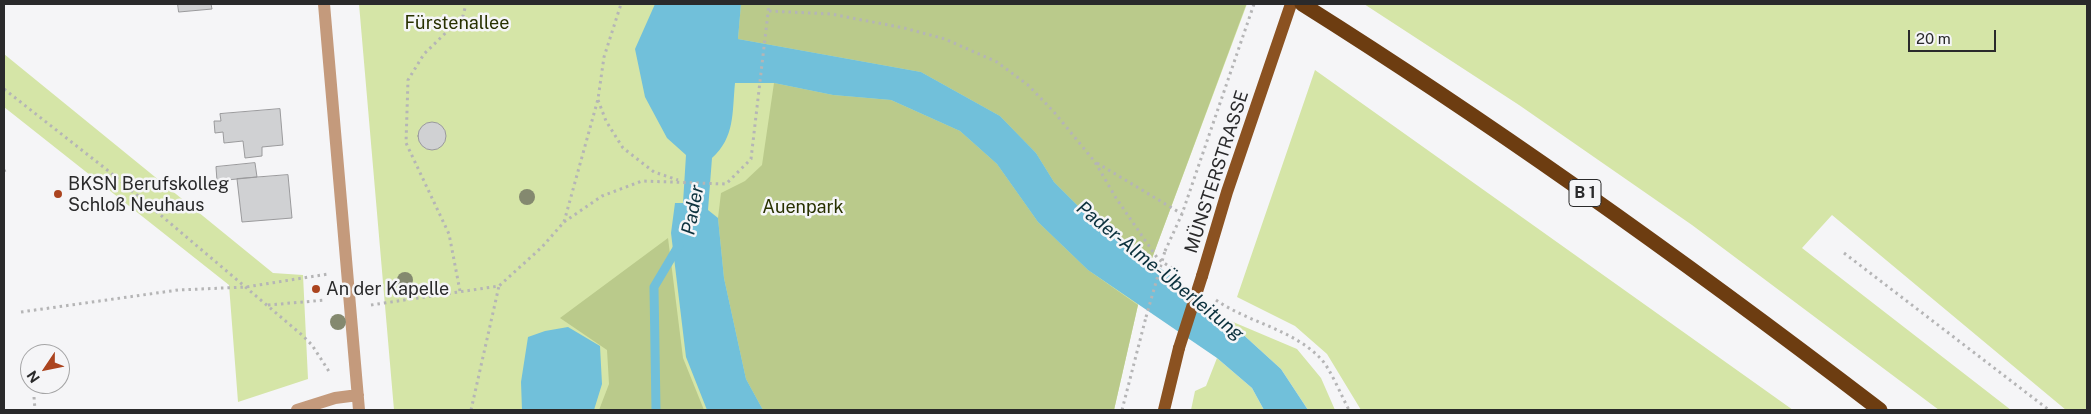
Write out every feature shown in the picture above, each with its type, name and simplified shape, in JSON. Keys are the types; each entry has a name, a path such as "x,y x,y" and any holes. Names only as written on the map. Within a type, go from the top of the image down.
{"highway":[{"name":"B 1","path":"1302,4 1379,52 1594,199 1787,339 1880,410"}],"main road":[{"name":"MÜNSTERSTRASSE","path":"1164,410 1179,348 1227,192 1291,4"}],"street":[{"path":"324,4 359,410"},
{"path":"297,410 335,398 358,395"}],"path":[{"path":"460,291 449,234 406,143 408,80 424,54 463,16 466,4"},
{"path":"564,222 598,100 604,57 621,4"},
{"path":"372,305 499,286 542,248 564,222 602,196 642,181 726,184 751,159 769,4"},
{"path":"1122,410 1146,317 1166,251 1182,214 1254,4"},
{"path":"769,11 831,14 904,28 946,39 997,62 1028,85 1054,112 1095,162 1116,198 1158,259"},
{"path":"4,89 111,173 312,344 330,373"},
{"path":"598,100 606,121 623,148 654,172 680,181"},
{"path":"1095,162 1182,214"},
{"path":"1844,253 2049,410"},
{"path":"21,312 186,290 246,287 308,276 347,272"},
{"path":"471,410 499,286"},
{"path":"267,305 326,300"},
{"path":"1227,307 1290,336 1322,359 1348,410"},
{"path":"34,398 35,410"}],"green space":[{"name":"Auenpark","path":"359,4 1247,4 1151,261 1138,305 1114,410 394,410"},
{"path":"741,4 1246,5 1151,261 1095,223 1054,182 1036,153 1000,116 921,72 738,39"},
{"path":"1364,4 2087,4 2087,410 2066,410 1832,215 1802,248 2011,410 1939,410 1692,225 1519,105"},
{"path":"4,54 273,273 303,275 308,379 238,402 229,285 4,107"},
{"path":"1315,70 1793,410 1361,410 1327,354 1295,326 1237,297"},
{"path":"774,83 833,95 891,100 960,131 997,164 1038,222 1088,270 1138,305 1114,410 763,410 746,379 724,278 718,218 721,193 745,181 762,165"},
{"path":"668,238 683,358 704,410 599,410 609,384 607,350 560,318"},
{"path":"1226,319 1297,349 1321,378 1335,410 1308,410 1281,369"},
{"path":"1217,358 1252,388 1264,410 1191,410 1195,391 1206,386"}],"water":[{"path":"655,4 741,4 738,39 921,72 1000,116 1036,153 1054,182 1095,223 1151,261 1226,319 1281,369 1308,410 1264,410 1252,388 1217,358 1088,270 1038,222 997,164 960,131 891,100 833,95 774,83 735,83 729,133 725,142 712,158 708,210 718,218 724,278 746,379 763,410 707,410 686,357 671,233 675,203 683,203 686,155 667,138 645,97 635,49"},
{"path":"568,327 600,346 602,384 594,410 522,410 521,382 528,337 545,331"}],"building":[{"path":"178,4 211,4 212,9 179,12"},
{"path":"280,109 283,145 262,147 262,156 245,158 243,141 224,143 223,132 215,133 214,121 221,121 220,114"},
{"path":"432,122 442,126 446,136 442,146 432,150 422,146 418,136 422,126"},
{"path":"255,163 257,177 217,181 216,167"},
{"path":"288,175 292,218 242,222 237,179"}],"waterway":[{"path":"656,410 654,287 679,245"}],"place":[{"name":"BKSN Berufskolleg Schloß Neuhaus","path":"58,194"},
{"name":"An der Kapelle","path":"316,289"}],"park label":[{"name":"Fürstenallee","path":"457,23"}],"water label":[{"name":"Pader","path":"693,210"},
{"name":"Pader-Alme-Überleitung","path":"1160,271"}]}
